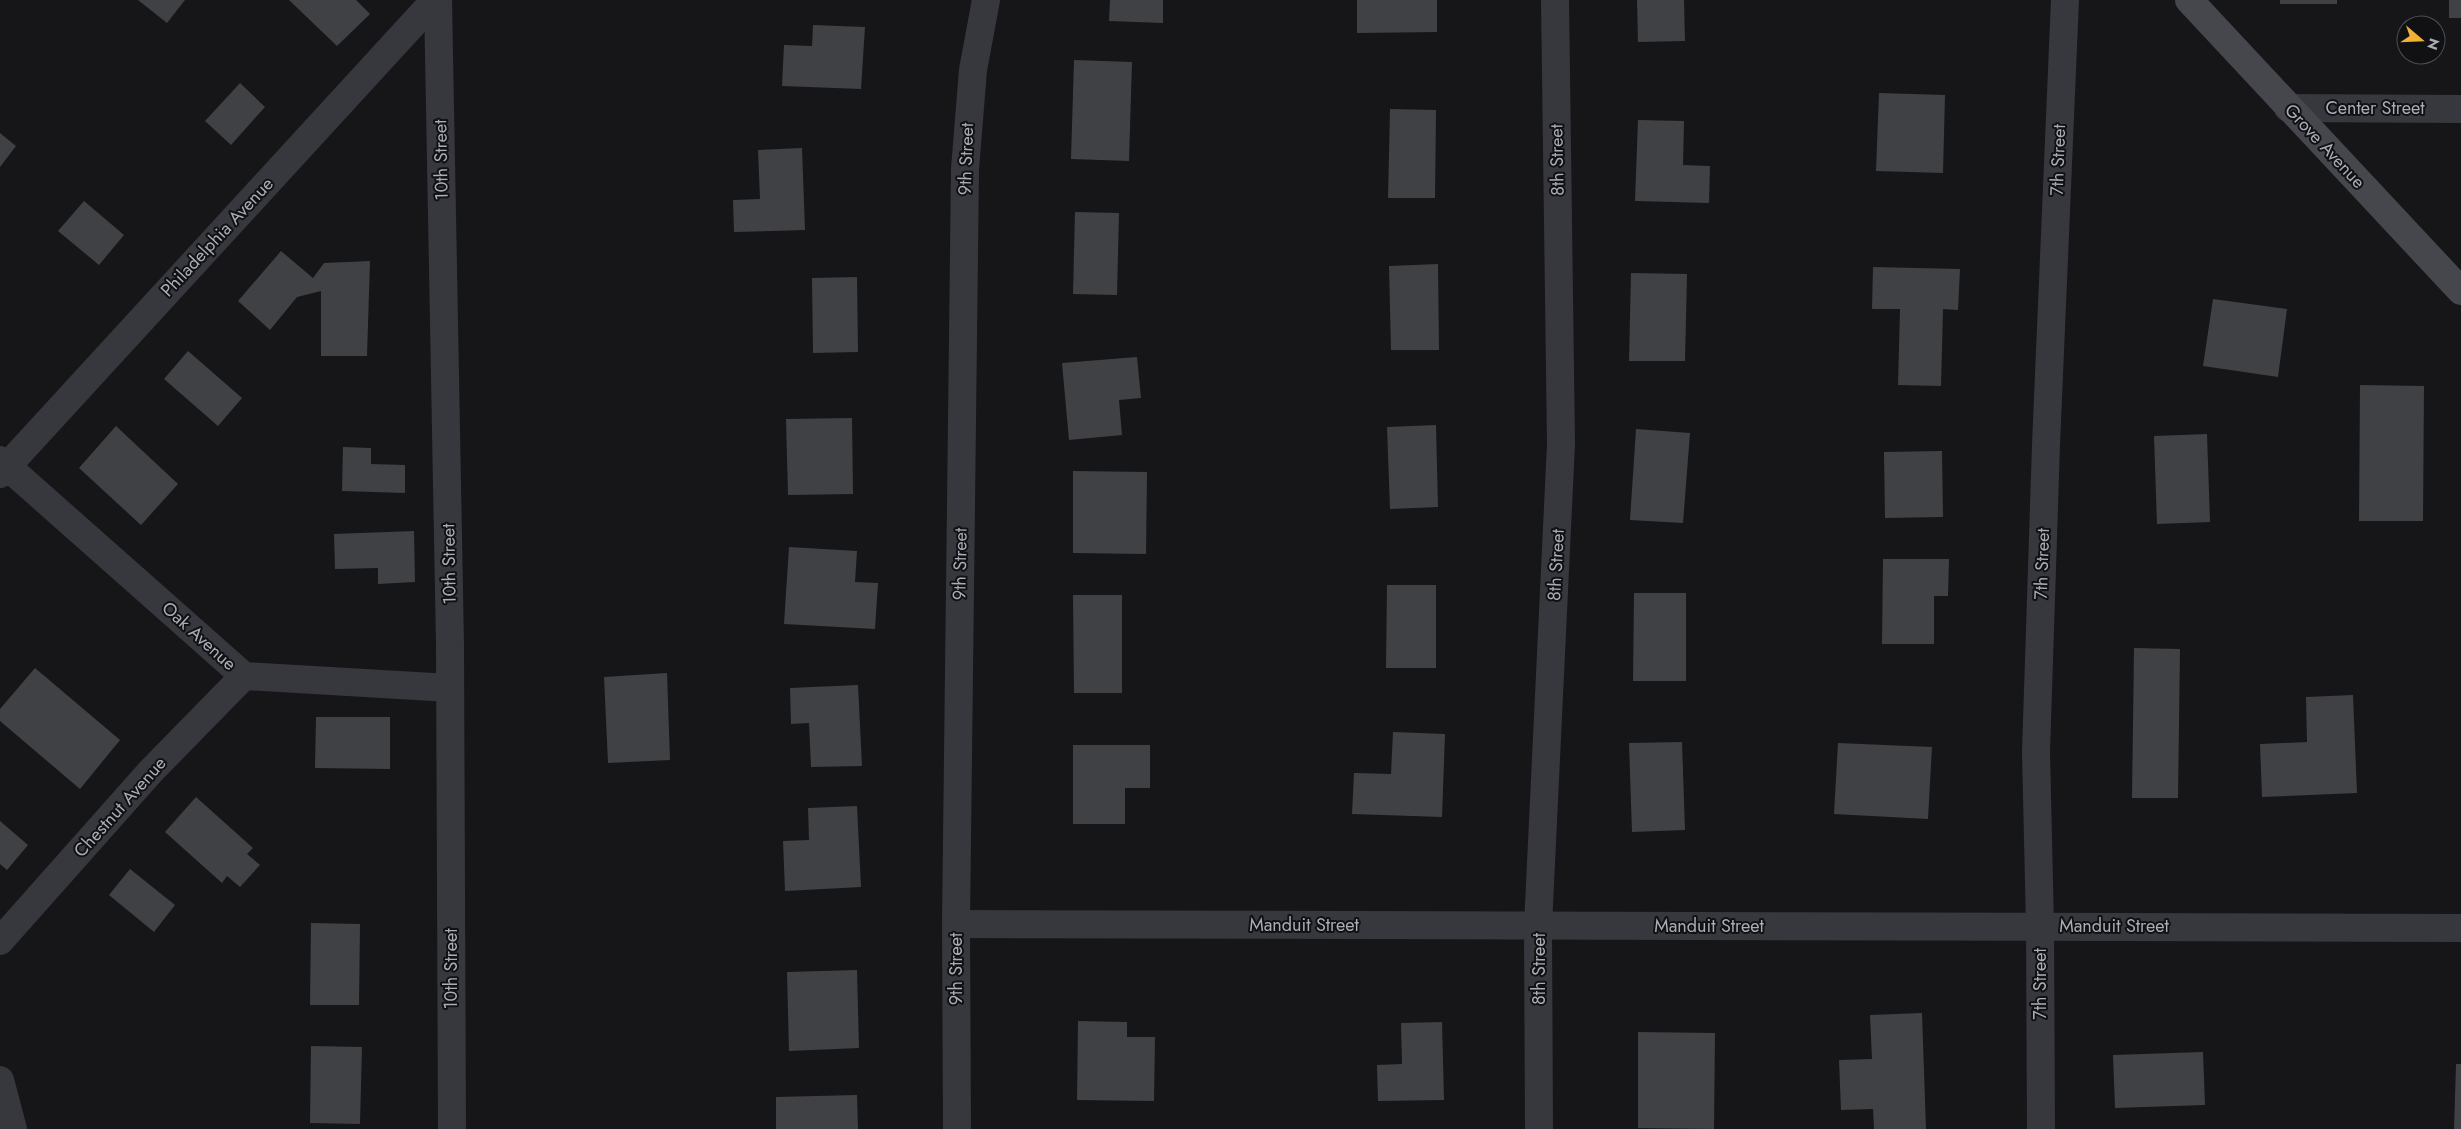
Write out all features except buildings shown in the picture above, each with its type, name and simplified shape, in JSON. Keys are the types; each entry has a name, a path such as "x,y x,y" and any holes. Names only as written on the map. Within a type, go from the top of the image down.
{"street":[{"name":"Philadelphia Avenue","path":"2,466 437,0"},
{"name":"10th Street","path":"437,0 450,688 452,1129"},
{"name":"9th Street","path":"957,1129 956,924 964,169 973,70 986,0"},
{"name":"8th Street","path":"1539,1129 1538,926 1561,444 1555,0"},
{"name":"7th Street","path":"2041,1129 2040,926 2036,742 2046,445 2065,0"},
{"name":"Grove Avenue","path":"2189,0 2461,291"},
{"name":"Center Street","path":"2288,108 2461,109"},
{"name":"Oak Avenue","path":"2,466 244,676 450,688"},
{"name":"Chestnut Avenue","path":"0,941 151,772 244,676"},
{"name":"Manduit Street","path":"956,924 2461,928"},
{"path":"0,1080 13,1129"}]}
